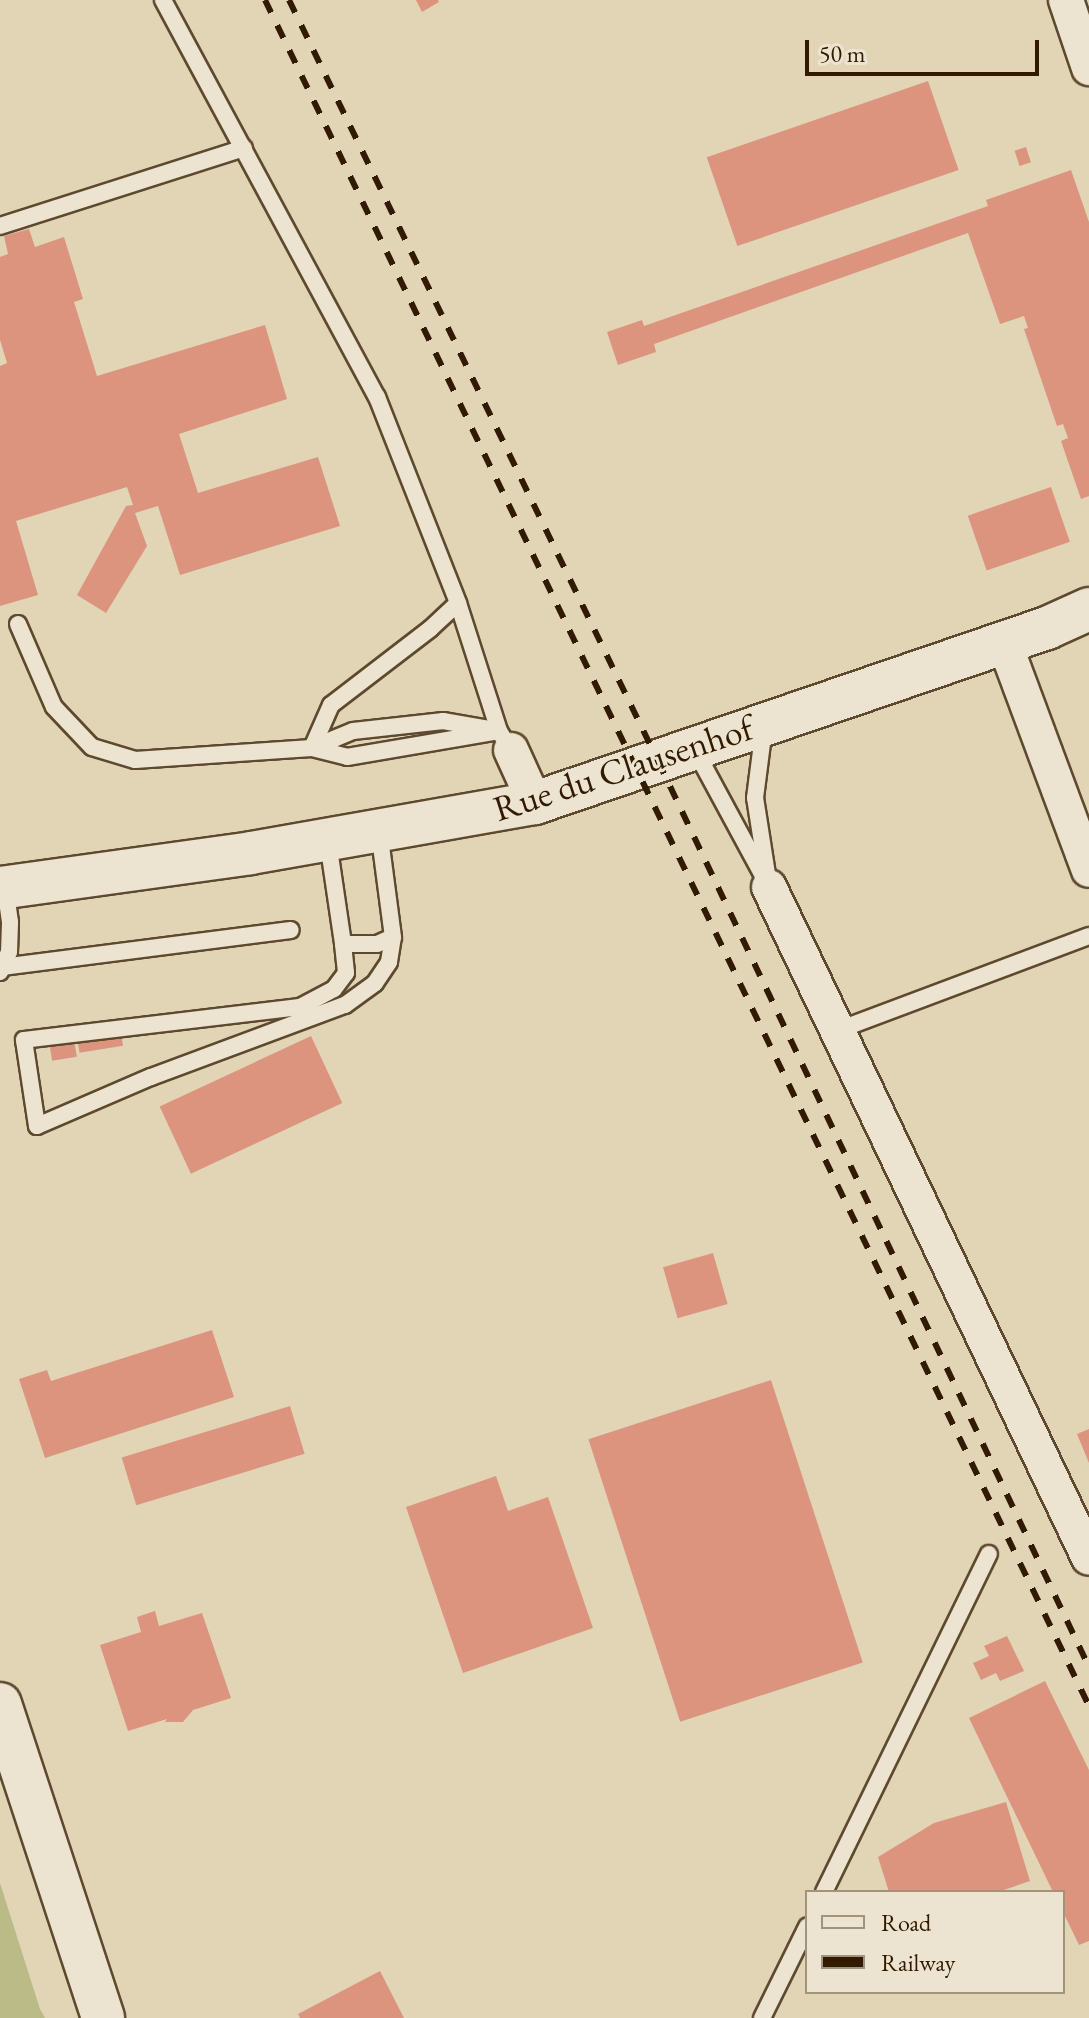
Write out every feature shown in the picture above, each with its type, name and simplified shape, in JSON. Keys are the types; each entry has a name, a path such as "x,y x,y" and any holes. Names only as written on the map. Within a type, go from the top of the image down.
{"street":[{"path":"1066,0 1089,68"},
{"name":"Rue du Clausenhof","path":"2,888 328,840 535,803 1004,642 1089,609"},
{"path":"1004,642 1089,870"},
{"path":"505,740 535,803"},
{"path":"769,887 1089,1558"},
{"path":"0,1704 103,2018"}],"lane":[{"path":"163,0 377,397 458,603 505,740"},
{"path":"0,226 244,148"},
{"path":"312,748 331,705 430,629 458,603"},
{"path":"18,624 54,707 92,747 135,760 312,748 347,757 505,740"},
{"path":"312,748 353,731 443,721 505,740"},
{"path":"764,723 755,798 769,887"},
{"path":"695,748 769,887"},
{"path":"328,840 346,973 334,989 300,1007 24,1040 37,1126 151,1077 345,1005 375,983 389,962 393,937 379,831"},
{"path":"1,969 9,952 10,922 2,888"},
{"path":"1,969 291,930"},
{"path":"836,1031 1089,936"},
{"path":"343,944 377,944 393,937"},
{"path":"825,1890 989,1554"},
{"path":"762,2018 805,1931"}],"green space":[{"path":"0,1883 40,2009 45,2018 0,2018"}],"building":[{"path":"416,0 438,0 439,2 422,12"},
{"path":"928,81 959,170 737,246 707,157"},
{"path":"1026,147 1031,162 1020,166 1015,151"},
{"path":"1071,170 1089,222 1089,496 1081,499 1061,441 1068,438 1063,424 1057,426 1024,329 1028,328 1024,316 1000,324 968,233 654,344 656,352 618,365 607,332 642,320 644,326 988,206 986,200"},
{"path":"29,229 35,247 64,237 83,299 74,302 97,376 265,325 287,399 179,434 198,493 318,457 340,526 180,575 158,506 135,513 147,546 106,613 77,595 126,506 133,505 127,487 16,521 38,595 0,606 0,366 7,363 0,340 0,257 8,254 4,236"},
{"path":"1051,487 1070,542 987,570 968,516"},
{"path":"121,1033 123,1046 80,1053 78,1040"},
{"path":"311,1036 342,1103 191,1174 160,1107"},
{"path":"74,1039 77,1057 52,1061 49,1043"},
{"path":"713,1253 728,1304 678,1318 663,1267"},
{"path":"212,1330 234,1397 45,1458 19,1379 47,1370 51,1381"},
{"path":"771,1380 863,1662 680,1722 588,1439"},
{"path":"290,1406 305,1454 136,1505 122,1457"},
{"path":"1089,1429 1089,1463 1077,1434"},
{"path":"496,1476 508,1511 548,1497 593,1628 463,1673 406,1507"},
{"path":"155,1611 159,1626 202,1613 231,1698 193,1710 183,1722 165,1722 167,1719 128,1731 100,1645 141,1632 137,1617"},
{"path":"1007,1636 1024,1671 1000,1681 996,1673 981,1680 973,1663 989,1656 984,1646"},
{"path":"1045,1681 1089,1770 1089,1941 1079,1945 1065,1916 1065,1890 1052,1890 969,1718"},
{"path":"1006,1802 1030,1881 1004,1890 888,1890 878,1857 934,1823"},
{"path":"380,1971 404,2018 300,2018 298,2014"}],"railway":[{"path":"265,0 1089,1706"},
{"path":"289,0 658,761 1089,1667"}]}
